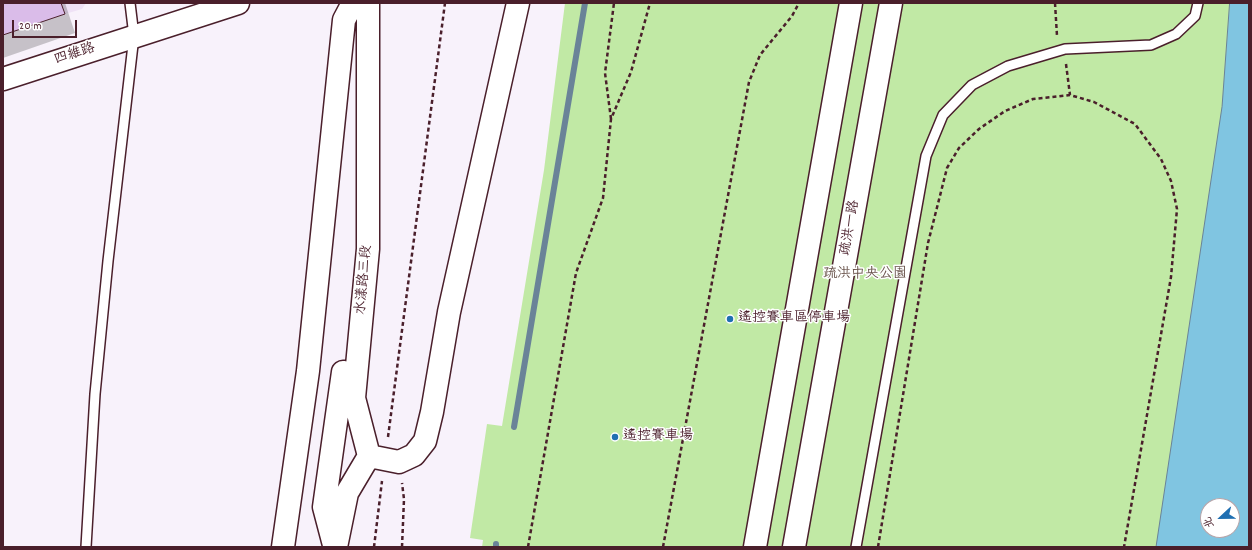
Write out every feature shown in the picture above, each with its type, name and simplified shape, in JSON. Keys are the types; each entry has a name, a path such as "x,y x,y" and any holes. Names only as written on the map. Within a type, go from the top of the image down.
{"street":[{"name":"四維路","path":"3,79 238,3"},
{"path":"283,547 308,371 344,20 353,3"},
{"name":"水漾路三段","path":"368,3 368,249 354,398 384,460"},
{"path":"335,547 347,492 384,460 414,455 425,441 432,412 449,312 518,3"},
{"path":"755,547 851,3"},
{"name":"疏洪一路","path":"794,547 891,3"},
{"path":"335,547 324,507 344,364 360,335"}],"lane":[{"path":"86,547 96,378 134,36 130,3"},
{"path":"856,547 926,156 943,115 972,85 1008,66 1062,50 1151,45 1176,34 1195,16 1198,3"}],"path":[{"path":"374,547 384,460 445,3"},
{"path":"528,547 576,273 603,198 611,119 605,73 614,3"},
{"path":"611,119 631,72 650,3"},
{"path":"663,547 749,82 760,55 792,16 799,3"},
{"path":"1055,3 1070,95"},
{"path":"878,547 928,243 946,168 959,148 979,129 1005,111 1033,99 1070,95 1094,102 1135,124 1161,159 1171,181 1177,209 1171,277 1124,547"},
{"path":"384,460 404,499 402,547"}],"shaded area":[{"path":"61,3 86,3 82,9 65,14"}],"green space":[{"name":"疏洪中央公園","path":"565,3 1249,3 1249,547 482,547 483,540 470,538 487,424 502,426 544,170"}],"water":[{"path":"1230,3 1249,3 1249,547 1156,547 1222,107"}],"building":[{"path":"3,3 61,3 65,14 3,35"}],"waterway":[{"path":"514,427 585,3"}],"place":[{"name":"遙控賽車區停車場","path":"730,319"},
{"name":"遙控賽車場","path":"615,437"}]}
